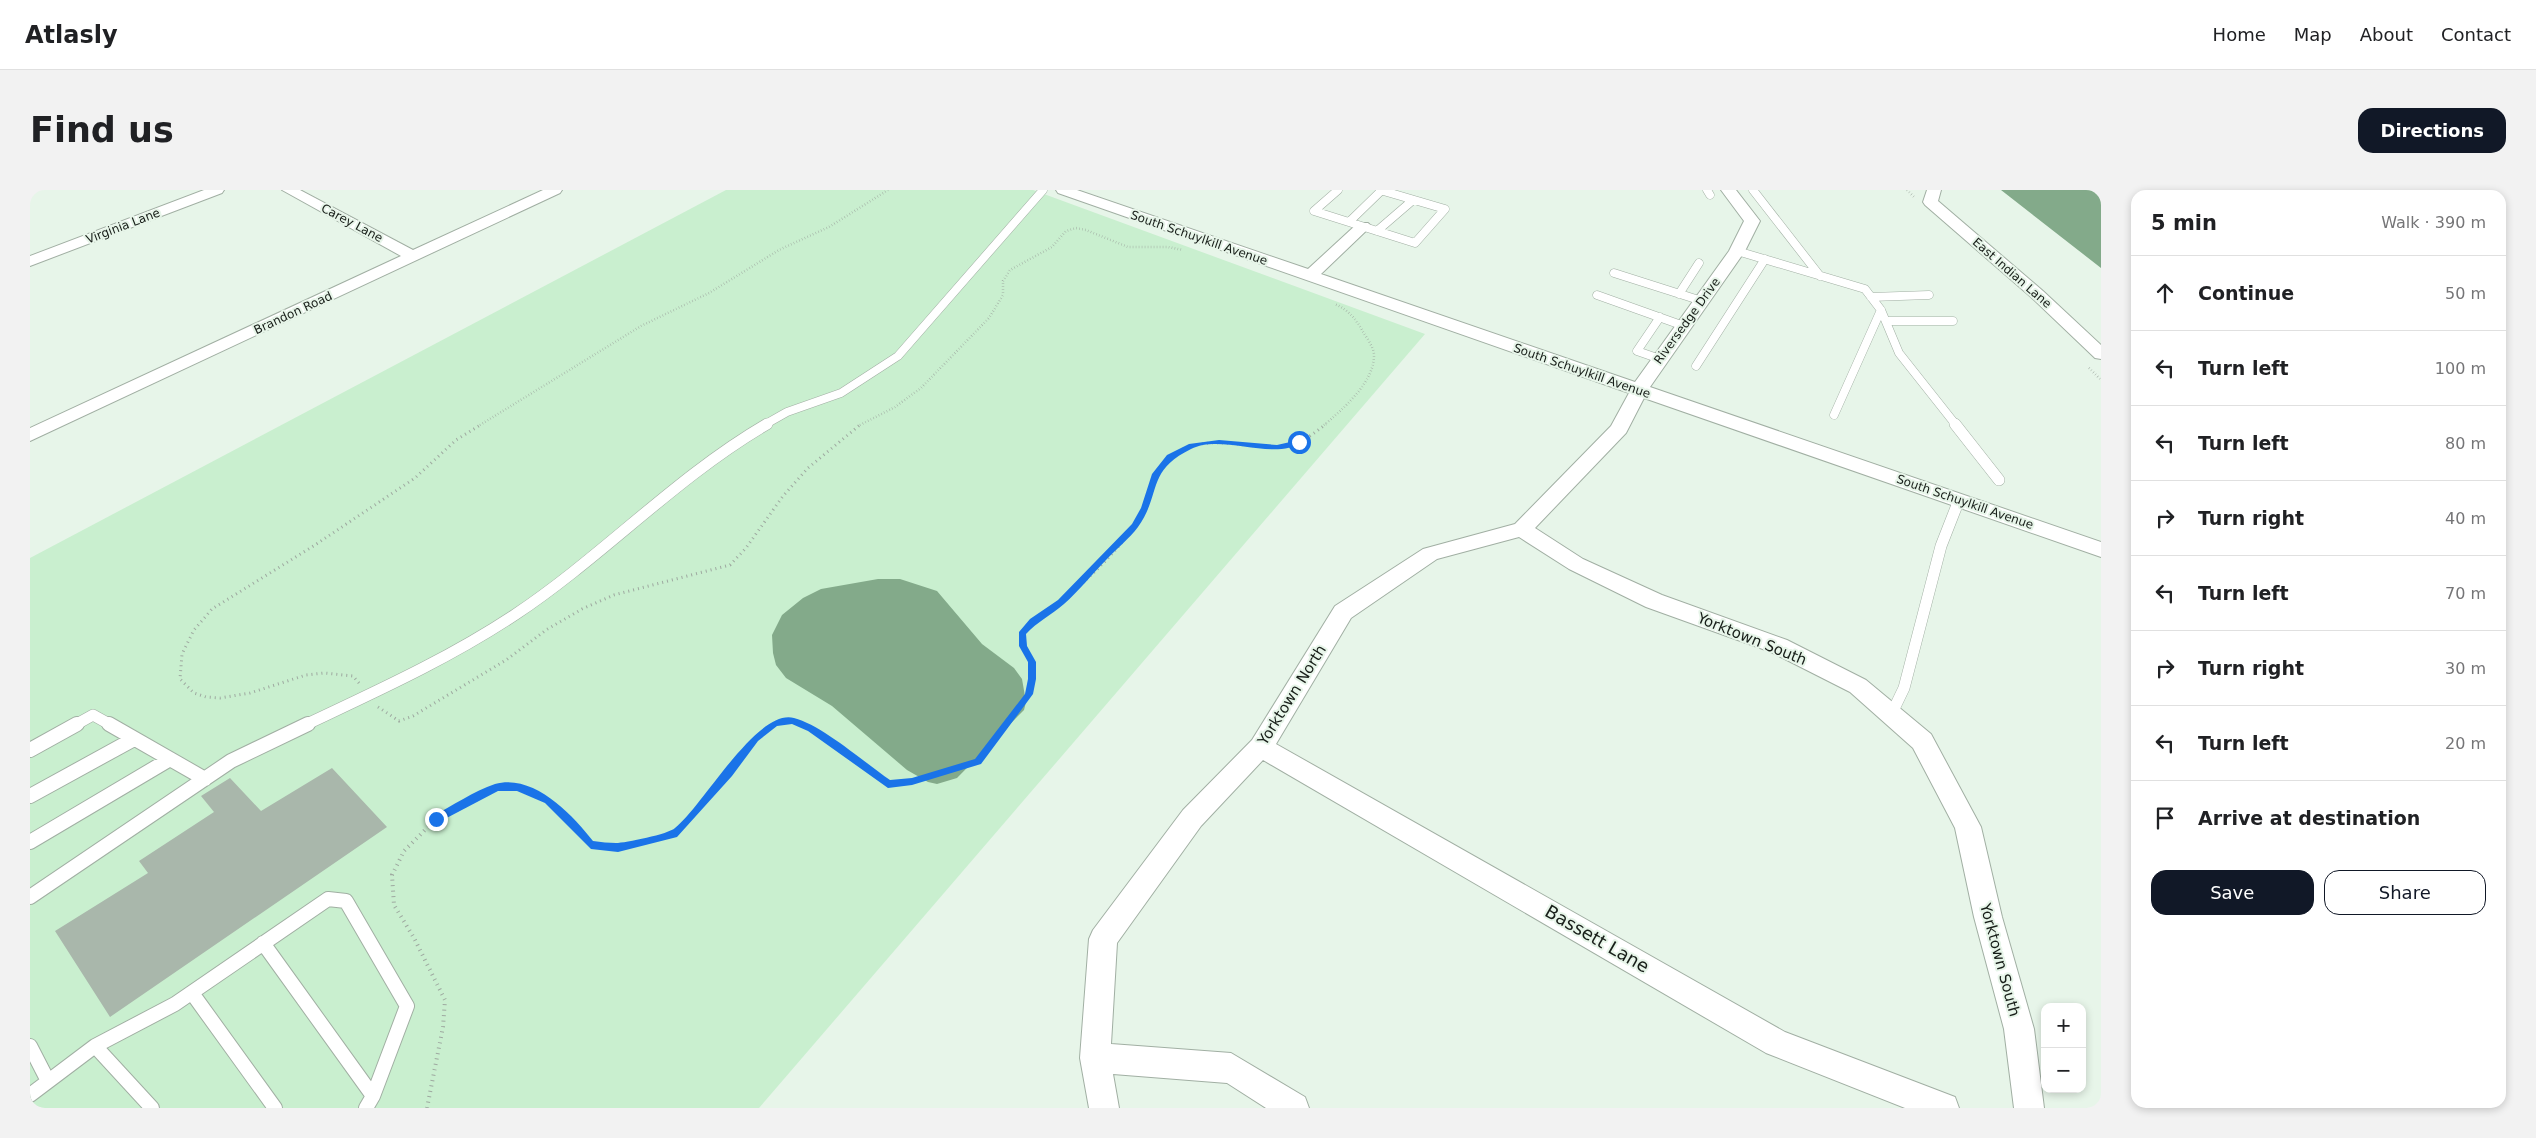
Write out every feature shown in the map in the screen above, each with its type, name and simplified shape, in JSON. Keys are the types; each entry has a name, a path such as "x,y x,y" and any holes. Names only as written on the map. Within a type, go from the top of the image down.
{"street":[{"name":"Virginia Lane","path":"30,261 217,190"},
{"name":"Carey Lane","path":"289,190 414,257"},
{"name":"Brandon Road","path":"30,435 555,190"},
{"name":"South Schuylkill Avenue","path":"1063,190 2101,550"},
{"name":"Riversedge Drive","path":"1638,391 1737,251 1752,221 1728,190"},
{"name":"East Indian Lane","path":"1934,190 1930,202 2038,294 2101,354"},
{"path":"1310,276 1363,226"},
{"name":"Yorktown North","path":"1104,1108 1095,1058 1103,939 1192,818 1261,747 1343,612 1430,554 1522,528 1619,429 1638,391"},
{"name":"Yorktown South","path":"1522,528 1576,564 1654,601 1787,651 1858,686 1922,741 1968,827 1988,916 2019,1029 2029,1108"},
{"name":"Bassett Lane","path":"1261,747 1776,1043 1944,1108"},
{"path":"1095,1058 1231,1068 1294,1108"}],"lane":[{"path":"30,897 231,761 418,671 516,614 620,536 678,486 748,435 786,412 841,393 868,377 898,356 1043,190"},
{"path":"1338,190 1314,211 1415,243 1445,209 1413,200 1400,192 1381,190 1363,226"},
{"path":"1754,190 1820,276"},
{"path":"1363,226 1413,200"},
{"path":"1737,251 1864,289 1881,310 1899,353 1999,480"},
{"path":"1696,366 1764,259"},
{"path":"1679,294 1698,263"},
{"path":"1614,273 1702,301"},
{"path":"1598,295 1684,326"},
{"path":"1871,297 1929,295"},
{"path":"1834,416 1881,310"},
{"path":"1660,317 1638,351 1660,359"},
{"path":"1887,321 1953,322"},
{"path":"1891,715 1904,688 1941,546 1959,500"},
{"path":"30,750 93,716 206,779"},
{"path":"30,796 134,738"},
{"path":"30,842 170,759"},
{"path":"30,1095 94,1046 175,1004 328,899 346,901 407,1006 369,1102"},
{"path":"263,943 369,1102"},
{"path":"192,993 275,1108"},
{"path":"30,1046 48,1081"},
{"path":"94,1046 152,1108"}],"path":[{"path":"888,190 829,227 779,250 729,282 641,326 482,422 456,440 415,478 314,546 212,609 194,630 182,654 180,679 194,693 216,698 247,693 307,675 353,676 380,710 399,721 413,716 498,664 546,630 582,609 614,595 730,564 746,548 784,496 808,468 865,421 895,407 921,388 989,318 1003,296 1003,281 1010,270 1052,247 1066,231 1076,228 1086,230 1128,247 1168,247 1192,252"},
{"path":"427,1108 445,1000 394,905 392,875 404,851 436,819 496,788 518,787 548,800 579,830 591,845 618,848 677,833 754,739 775,723 792,720 811,729 888,784 912,781 978,762 1029,694 1032,679 1032,662 1023,646 1022,634 1033,622 1061,602 1134,526 1145,508 1155,474 1170,457 1192,445 1219,442 1277,447 1299,442 1313,434 1342,410 1369,377 1373,366 1373,346 1351,311 1329,302"}],"shaded area":[{"path":"726,190 1033,190 1425,334 759,1108 30,1108 30,558"},
{"path":"2001,190 2101,190 2101,268"},
{"path":"878,579 900,579 937,591 982,644 1014,668 1022,679 1026,702 1024,710 957,778 937,784 928,782 907,770 832,706 786,678 776,665 772,635 782,615 803,598 821,589"}],"building":[{"path":"332,768 387,827 110,1017 55,931 148,873 139,861 214,812 201,796 230,778 261,811"}],"route":[{"path":"436,819 496,788 518,787 548,800 579,830 591,845 618,848 677,833 754,739 775,723 792,720 811,729 864,769 888,784 912,781 978,762 997,740 1029,694 1032,679 1032,662 1023,646 1022,634 1033,622 1061,602 1134,526 1145,508 1155,474 1170,457 1192,445 1219,442 1277,447 1299,442"}]}
